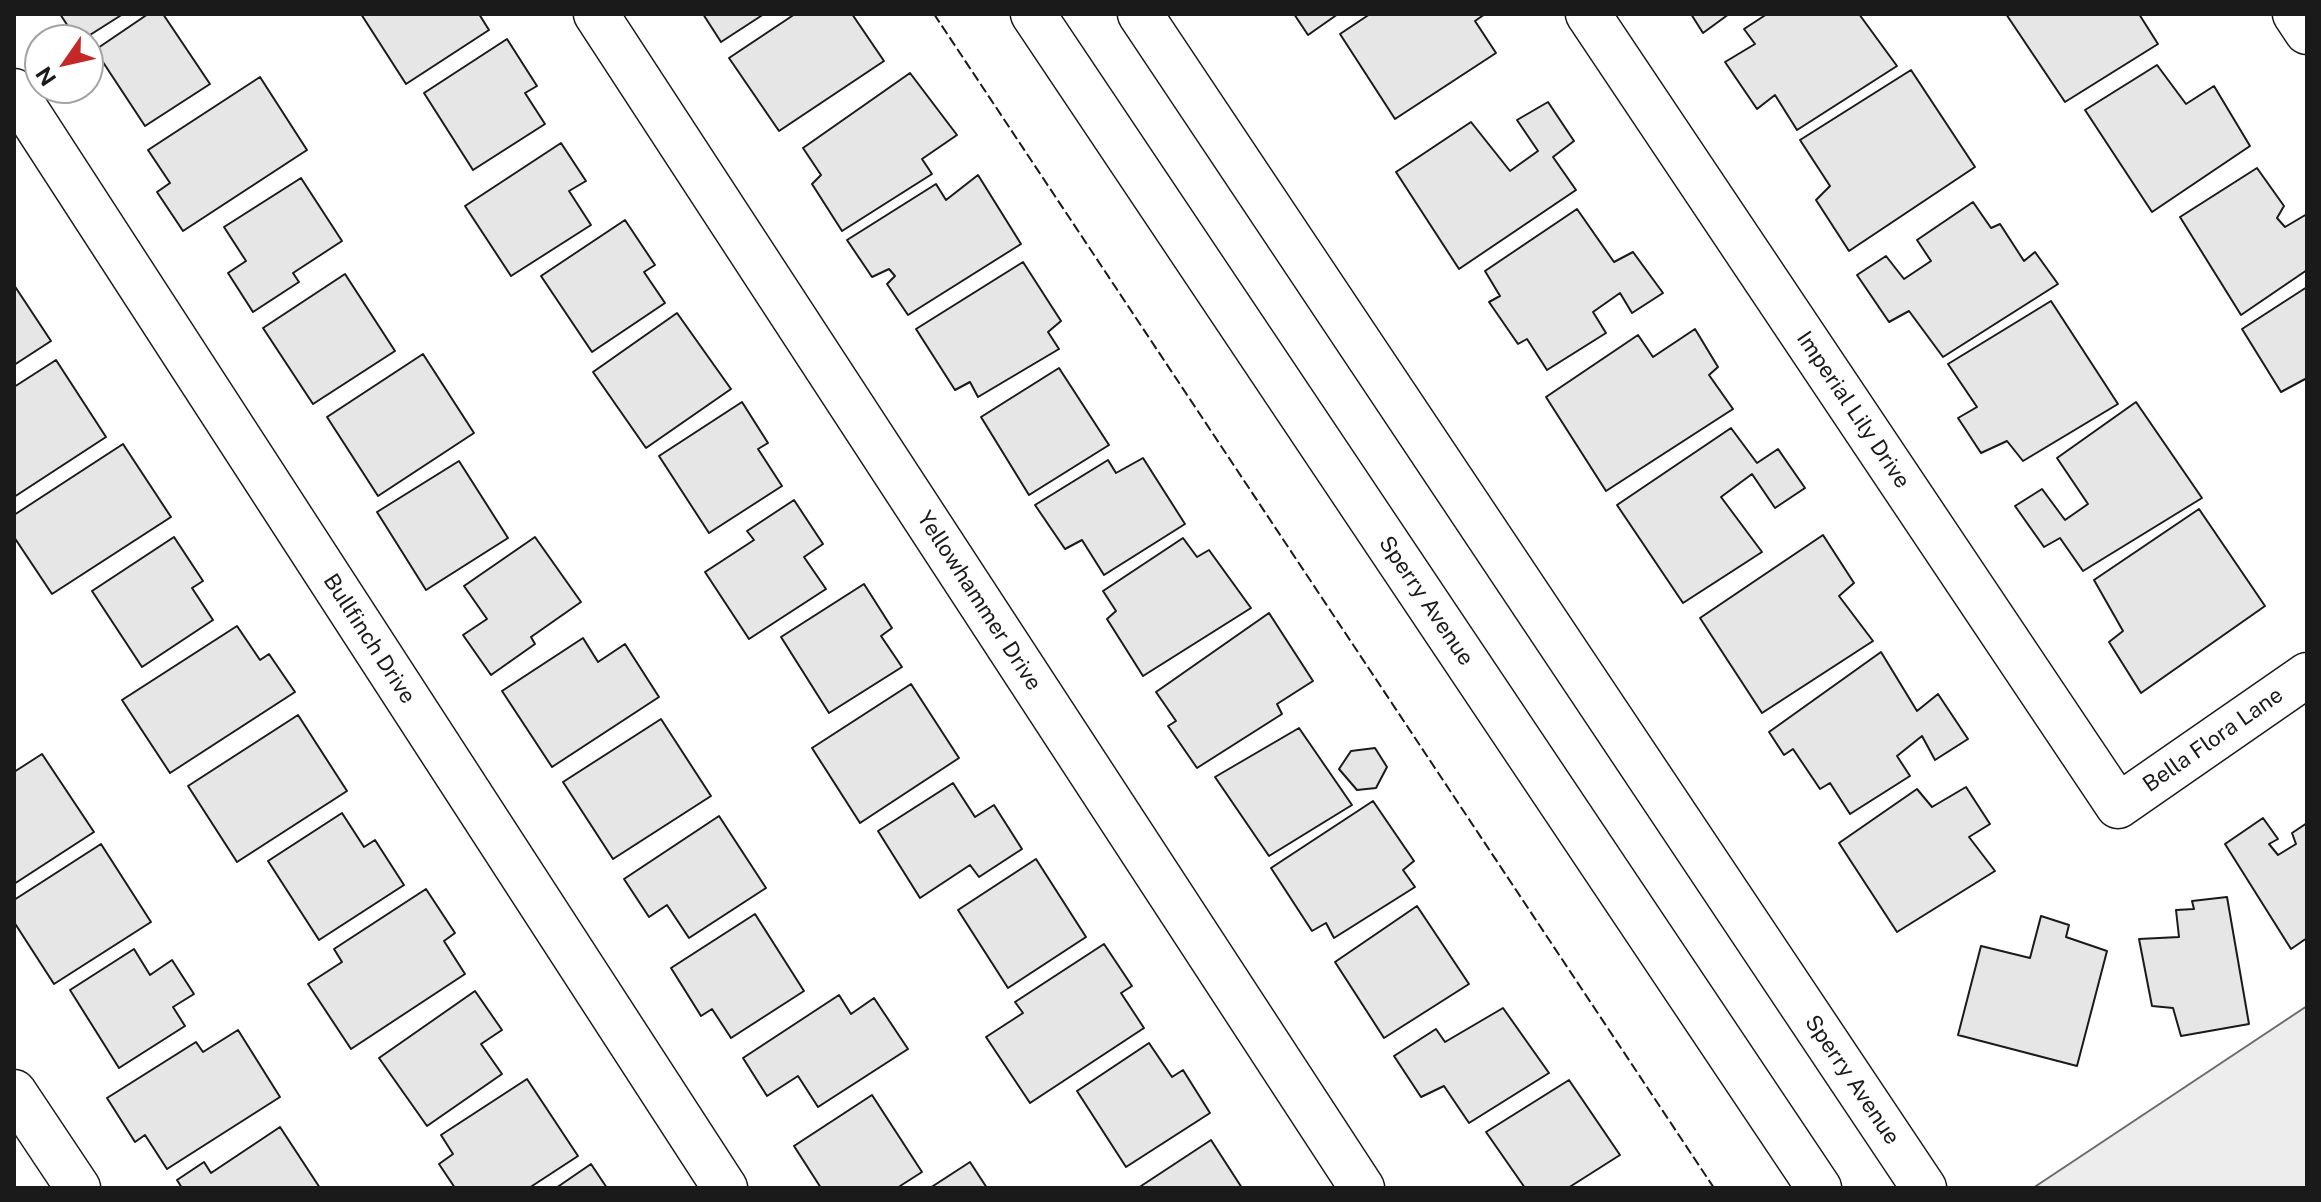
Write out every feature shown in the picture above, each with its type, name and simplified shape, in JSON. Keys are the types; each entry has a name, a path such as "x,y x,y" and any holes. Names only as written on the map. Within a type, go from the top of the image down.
{"street":[{"name":"Yellowhammer Drive","path":"596,14 1362,1188"},
{"name":"Sperry Avenue","path":"1033,14 1819,1188"},
{"name":"Sperry Avenue","path":"1140,14 1924,1188"},
{"name":"Imperial Lily Drive","path":"1588,14 2118,806"},
{"path":"2295,14 2307,32"},
{"name":"Bullfinch Drive","path":"14,91 725,1188"},
{"name":"Bella Flora Lane","path":"2118,806 2307,675"},
{"path":"14,1092 78,1188"}],"shaded area":[{"path":"2307,1006 2307,1188 2033,1188"}],"building":[{"path":"60,14 123,14 104,26 67,24"},
{"path":"148,14 163,14 210,84 145,126 104,64 104,44"},
{"path":"361,14 479,14 489,30 406,84"},
{"path":"703,14 764,14 721,42"},
{"path":"795,14 852,14 884,61 779,131 729,58"},
{"path":"1294,14 1338,14 1308,35"},
{"path":"1370,14 1485,14 1475,21 1496,53 1395,119 1340,34"},
{"path":"1691,14 1729,14 1703,33"},
{"path":"1767,14 1859,14 1897,66 1797,130 1775,95 1757,109 1725,62 1755,44 1744,29"},
{"path":"2006,14 2139,14 2158,44 2065,102"},
{"path":"507,39 537,86 525,93 545,124 473,170 424,93"},
{"path":"2157,65 2186,104 2214,86 2250,146 2152,212 2085,110"},
{"path":"1911,70 1975,167 1849,251 1816,200 1830,186 1800,140"},
{"path":"910,73 957,135 922,159 932,174 842,231 812,184 821,175 803,148"},
{"path":"260,77 307,150 183,231 157,192 170,183 148,150"},
{"path":"1548,102 1574,141 1553,157 1576,190 1459,269 1396,172 1471,122 1510,171 1538,151 1517,120"},
{"path":"561,143 586,181 569,191 591,225 511,276 465,206"},
{"path":"2257,168 2284,206 2277,218 2285,227 2307,214 2307,270 2241,315 2180,217"},
{"path":"978,175 1021,244 908,315 887,284 895,276 889,269 872,277 847,240 936,184 946,200"},
{"path":"301,178 342,241 293,273 299,282 253,312 228,273 246,261 224,227"},
{"path":"1973,202 1991,228 2000,224 2024,261 2035,252 2058,284 1943,357 1909,311 1889,322 1857,275 1886,256 1904,279 1931,261 1917,240"},
{"path":"1577,209 1614,262 1633,252 1663,293 1632,313 1620,293 1593,312 1606,333 1547,370 1527,339 1518,344 1489,302 1500,296 1485,271"},
{"path":"625,220 655,265 644,272 665,303 592,352 541,276"},
{"path":"1023,262 1061,321 1048,332 1059,349 978,397 970,382 955,390 916,329"},
{"path":"345,274 395,351 313,404 263,328"},
{"path":"14,285 51,341 14,365"},
{"path":"2307,287 2307,378 2281,392 2242,329"},
{"path":"2051,301 2118,404 2023,461 2007,441 1981,453 1958,418 1977,407 1948,364"},
{"path":"677,313 731,389 646,448 593,372"},
{"path":"1695,329 1718,367 1709,375 1733,409 1606,491 1546,397 1638,335 1653,357"},
{"path":"423,354 474,433 378,496 327,417"},
{"path":"56,360 106,437 14,497 14,387"},
{"path":"1059,368 1109,445 1029,495 981,417"},
{"path":"742,402 768,443 758,449 782,486 709,533 659,456"},
{"path":"2136,402 2202,498 2083,571 2060,538 2044,547 2015,506 2042,489 2065,520 2088,504 2057,458"},
{"path":"1731,428 1757,463 1778,449 1805,488 1775,508 1752,474 1721,497 1762,552 1683,603 1617,505"},
{"path":"123,444 171,517 52,594 14,537 14,515"},
{"path":"1143,458 1185,524 1104,575 1082,540 1065,549 1035,505 1108,460 1116,473"},
{"path":"459,461 508,538 426,590 377,512"},
{"path":"794,500 823,544 804,557 826,589 749,639 705,572 754,540 747,531"},
{"path":"2199,509 2265,606 2141,693 2109,642 2123,631 2094,580"},
{"path":"1823,535 1854,583 1839,596 1873,641 1762,713 1700,618"},
{"path":"174,537 203,581 192,588 213,620 142,667 92,591"},
{"path":"535,537 581,602 531,637 535,644 491,675 463,635 487,619 464,586"},
{"path":"1183,538 1197,557 1209,550 1251,608 1143,676 1107,619 1116,611 1103,591"},
{"path":"864,584 892,628 881,636 902,667 829,713 781,637"},
{"path":"1269,613 1313,681 1277,704 1282,714 1197,768 1168,726 1176,721 1156,692"},
{"path":"237,626 260,660 269,654 295,692 170,773 122,700"},
{"path":"583,638 598,662 625,644 659,697 552,767 502,691"},
{"path":"1881,652 1917,711 1938,694 1968,739 1935,760 1922,736 1897,756 1910,776 1850,814 1830,783 1820,789 1793,749 1784,755 1769,732"},
{"path":"911,684 959,758 860,823 812,748"},
{"path":"298,715 347,791 237,862 188,786"},
{"path":"661,719 711,796 613,859 563,782"},
{"path":"1299,728 1352,805 1269,856 1215,777"},
{"path":"1375,748 1387,767 1376,788 1357,790 1339,769 1351,751"},
{"path":"42,754 94,832 14,884 14,772"},
{"path":"953,783 975,817 994,805 1022,849 979,877 970,865 920,898 878,831"},
{"path":"1966,787 1990,824 1969,837 1995,871 1897,932 1839,843 1917,789 1932,807"},
{"path":"1373,801 1414,861 1403,870 1415,887 1334,938 1326,923 1312,931 1271,868"},
{"path":"342,813 364,847 375,840 404,885 319,940 268,861"},
{"path":"719,816 766,888 689,938 667,905 649,917 624,879"},
{"path":"2263,818 2278,839 2269,844 2278,855 2296,844 2292,833 2307,823 2307,938 2291,949 2225,844"},
{"path":"101,844 151,922 54,984 14,922 14,900"},
{"path":"1036,859 1086,937 1008,988 958,910"},
{"path":"426,889 455,933 444,941 465,974 351,1049 308,984 342,962 334,949"},
{"path":"2227,897 2249,1024 2181,1036 2173,1008 2152,1006 2139,939 2179,937 2176,910 2194,909 2192,901"},
{"path":"1417,906 1469,984 1384,1038 1335,962"},
{"path":"755,914 804,991 731,1038 712,1009 701,1016 671,968"},
{"path":"2041,916 2069,925 2066,937 2107,951 2077,1066 1958,1035 1981,946 2030,958"},
{"path":"1104,944 1132,986 1121,993 1144,1028 1030,1103 986,1037 1023,1013 1015,1002"},
{"path":"134,949 150,975 172,960 194,994 173,1007 185,1026 119,1068 70,990"},
{"path":"475,991 502,1030 481,1044 502,1074 427,1126 379,1058"},
{"path":"839,995 851,1014 874,998 908,1049 818,1107 798,1076 767,1096 743,1058"},
{"path":"1503,1008 1549,1073 1469,1123 1444,1086 1421,1097 1394,1056 1436,1029 1445,1042"},
{"path":"238,1030 280,1097 167,1169 145,1135 135,1142 107,1098 196,1042 203,1052"},
{"path":"1149,1043 1172,1077 1183,1070 1210,1113 1126,1167 1077,1091"},
{"path":"527,1079 578,1156 529,1188 455,1188 439,1164 453,1154 441,1135"},
{"path":"1569,1080 1620,1155 1568,1188 1525,1188 1486,1132"},
{"path":"872,1095 922,1172 897,1188 821,1188 794,1146"},
{"path":"280,1127 320,1188 182,1188 177,1180 204,1162 211,1173"},
{"path":"1211,1140 1242,1188 1138,1188"},
{"path":"970,1162 987,1188 930,1188"},
{"path":"591,1164 607,1188 556,1188"}],"fence":[{"path":"934,14 1714,1188"}]}
